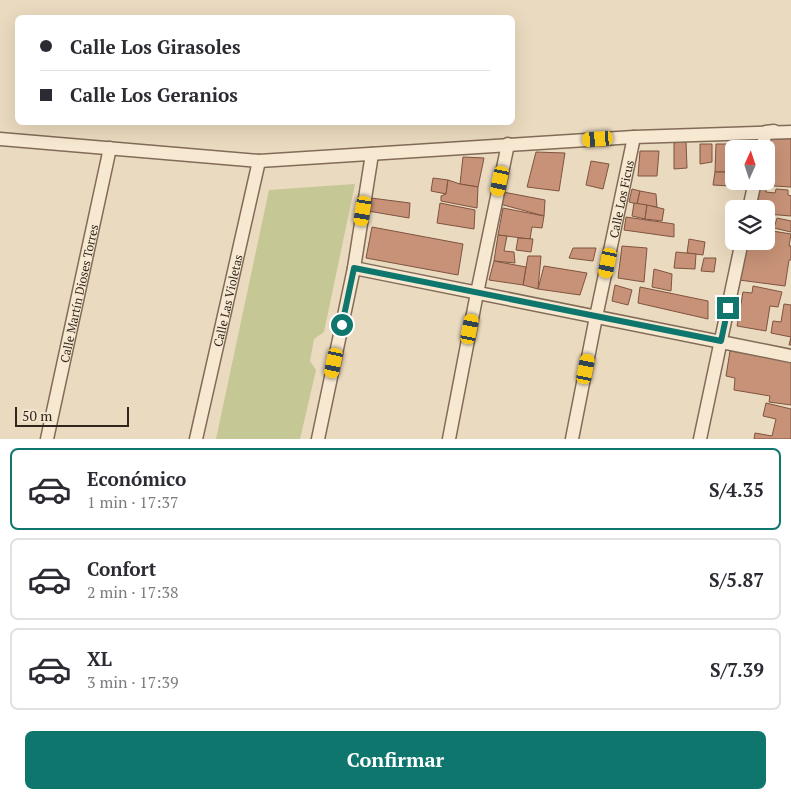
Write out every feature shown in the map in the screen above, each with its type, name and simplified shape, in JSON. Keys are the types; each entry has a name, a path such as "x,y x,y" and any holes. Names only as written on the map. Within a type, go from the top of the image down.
{"street":[{"path":"766,132 791,128"},
{"path":"764,140 766,132"},
{"path":"0,139 259,161 634,137 791,132"},
{"name":"Calle Los Ficus","path":"572,439 634,137"},
{"path":"449,439 508,144"},
{"name":"Calle Martín Dioses Torres","path":"47,439 110,148"},
{"path":"318,439 354,268 372,154"},
{"name":"Calle Las Violetas","path":"196,439 259,161"},
{"path":"700,439 740,250"},
{"path":"354,268 791,356"}],"green space":[{"path":"355,184 324,332 314,339 310,361 316,370 300,439 216,439 269,190"}],"building":[{"path":"769,135 791,136 791,187 775,186 775,140 769,140"},
{"path":"686,141 687,168 674,169 674,143"},
{"path":"700,144 712,144 712,162 700,164"},
{"path":"716,144 725,144 725,172 715,172"},
{"path":"640,151 659,151 657,176 638,176"},
{"path":"536,152 565,153 559,191 527,187"},
{"path":"463,157 484,158 478,187 460,184"},
{"path":"591,161 609,164 603,189 586,185"},
{"path":"715,172 725,172 725,186 713,185"},
{"path":"433,178 448,180 446,194 431,191"},
{"path":"448,180 478,187 477,208 441,201 441,196 446,194"},
{"path":"632,189 640,191 637,204 629,202"},
{"path":"776,189 788,190 788,195 791,196 791,216 775,215 775,200 758,200 759,190 775,193"},
{"path":"640,191 656,194 657,207 637,204"},
{"path":"503,192 545,200 544,216 500,204"},
{"path":"371,198 410,203 409,218 368,211"},
{"path":"440,203 475,210 474,229 437,223"},
{"path":"634,203 647,205 645,219 632,216"},
{"path":"647,205 664,209 662,221 645,219"},
{"path":"503,208 544,216 542,228 532,227 530,239 498,235"},
{"path":"626,217 674,224 674,237 624,230"},
{"path":"777,218 791,221 791,232 775,228"},
{"path":"372,227 463,244 458,275 366,258"},
{"path":"775,231 791,234 789,246 791,246 791,260 789,260 785,286 739,280 743,250 775,250"},
{"path":"498,235 507,236 504,251 514,252 515,263 494,261"},
{"path":"518,238 533,239 531,252 516,250"},
{"path":"689,239 705,242 703,255 687,253"},
{"path":"622,246 647,248 644,282 618,278"},
{"path":"573,248 596,248 593,261 569,258"},
{"path":"676,252 696,254 695,269 674,268"},
{"path":"528,256 541,256 538,289 523,285"},
{"path":"704,258 716,258 714,272 701,271"},
{"path":"494,261 526,267 523,285 489,280"},
{"path":"544,266 587,273 580,295 538,289"},
{"path":"654,269 672,274 671,291 652,287"},
{"path":"615,285 632,290 628,305 612,301"},
{"path":"753,286 782,292 778,307 770,306 766,331 737,326 743,292 752,293"},
{"path":"640,287 708,301 708,319 638,303"},
{"path":"784,304 791,305 791,337 771,333 773,321 781,322"},
{"path":"730,351 791,360 791,405 769,402 770,396 734,390 735,378 726,376"},
{"path":"766,403 791,409 791,439 754,439 755,433 772,436 776,419 763,416"}],"route":[{"path":"342,325 354,268 721,341 728,308"}]}
